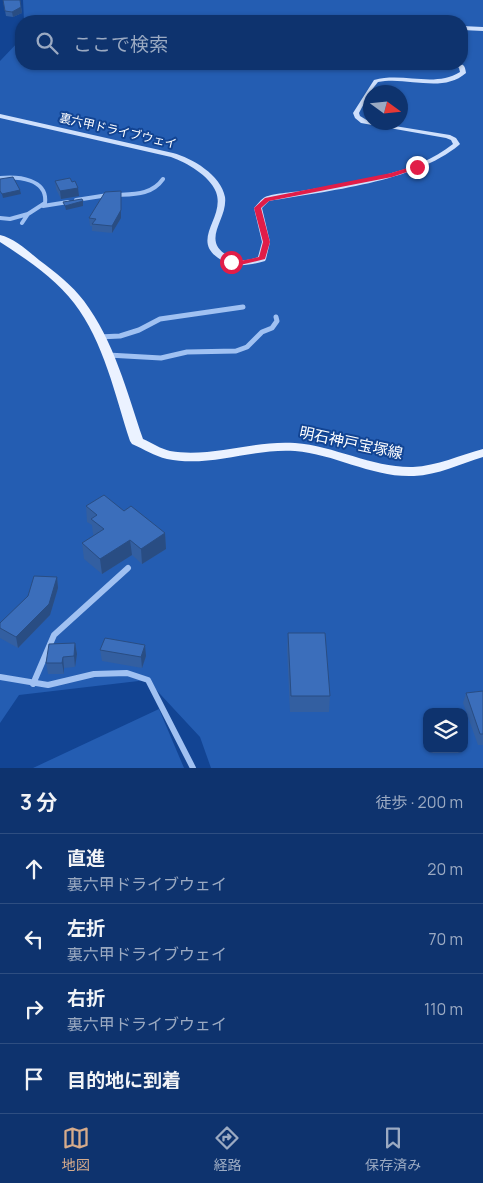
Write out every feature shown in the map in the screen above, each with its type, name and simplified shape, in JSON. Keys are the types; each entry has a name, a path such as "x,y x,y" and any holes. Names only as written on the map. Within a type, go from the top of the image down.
{"main road":[{"name":"明石神戸宝塚線","path":"0,238 64,286 80,303 108,355 137,441 168,455 202,456 263,447 294,446 334,453 366,465 403,472 438,469 462,458 483,453"}],"street":[{"path":"468,28 483,29"},
{"name":"裏六甲ドライブウェイ","path":"0,116 173,155 189,162 216,185 221,197 212,234 211,248 214,253 231,262 256,261 262,259 266,242 258,208 267,199 406,172 454,148 457,144 454,138 363,122 357,117 356,113 376,81 390,78 427,81 452,79 463,73 462,70"},
{"path":"0,178 21,178 41,186 46,200 43,206"},
{"path":"0,218 28,214 43,206 109,195 144,193 157,186 162,179"},
{"path":"22,223 28,214"},
{"path":"98,337 130,333 160,320 243,307"},
{"path":"108,355 161,358 187,352 236,351 247,347 262,332 272,328 277,321 276,317"},
{"path":"33,684 54,635 128,568"},
{"path":"0,677 48,685 94,674 126,673 148,680 193,768"}],"shaded area":[{"path":"23,0 483,0 483,768 211,768 200,737 147,680 19,695 0,723 0,61 15,45 15,70 468,70 468,15 24,15"},
{"path":"159,709 184,768 33,768"}],"building":[{"path":"3,0 20,0 21,7 12,12 5,11"},
{"path":"13,177 20,190 2,194 0,191 0,179"},
{"path":"70,178 72,182 75,181 78,188 60,191 55,181"},
{"path":"121,191 121,210 112,226 92,224 96,219 89,218 105,192"},
{"path":"82,199 83,201 65,206 63,202"},
{"path":"104,495 124,511 131,506 165,533 141,549 130,540 100,559 82,543 104,529 91,519 97,515 86,506"},
{"path":"34,576 57,577 49,604 16,637 0,628 0,623 28,596"},
{"path":"288,633 325,633 330,696 291,696"},
{"path":"105,638 145,645 141,657 100,650"},
{"path":"75,643 74,656 63,657 62,663 46,663 49,644"},
{"path":"483,691 483,734 480,734 466,693"}],"route":[{"path":"231,262 240,263 262,259 266,250 266,242 258,208 267,199 392,175 417,167"}]}
